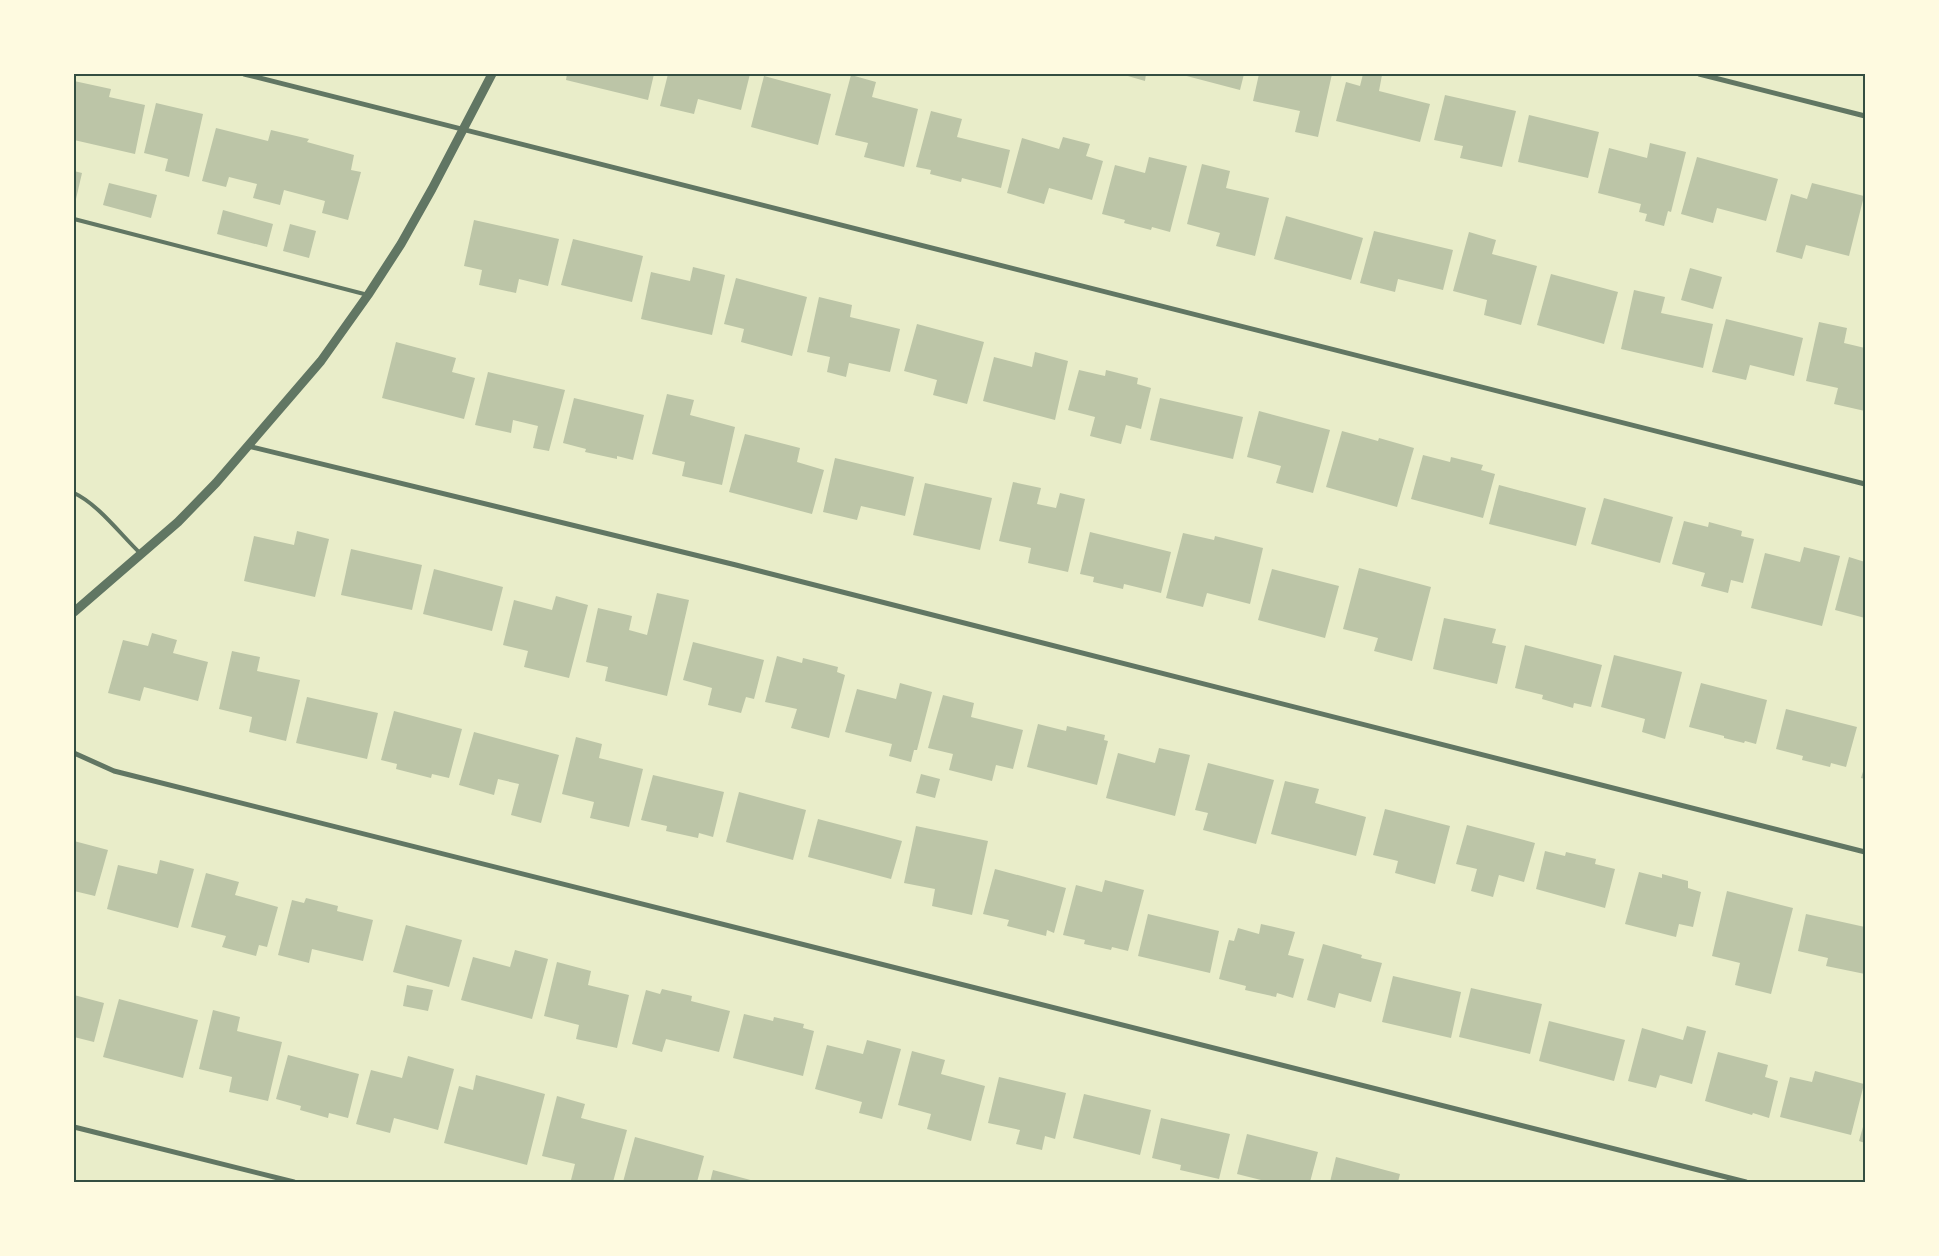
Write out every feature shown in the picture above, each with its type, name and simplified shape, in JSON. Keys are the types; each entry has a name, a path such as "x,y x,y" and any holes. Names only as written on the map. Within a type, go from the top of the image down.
{"street":[{"path":"244,74 1865,484"},
{"path":"74,612 185,515 216,483 321,361 368,295 401,244 492,74"},
{"path":"1698,74 1865,116"},
{"path":"248,446 736,565 1865,852"},
{"path":"74,754 114,771 1746,1182"},
{"path":"74,1127 294,1182"}],"lane":[{"path":"74,219 368,295"},
{"path":"74,493 83,497 141,555"}],"building":[{"path":"567,74 654,74 648,100 566,80"},
{"path":"668,74 750,74 741,110 698,99 694,114 660,106"},
{"path":"1121,74 1146,74 1145,81"},
{"path":"1179,74 1244,74 1240,90"},
{"path":"1259,74 1332,74 1318,137 1295,132 1300,111 1253,101"},
{"path":"1363,74 1382,75 1379,91 1430,104 1420,142 1336,121 1346,82 1360,86"},
{"path":"851,75 876,82 872,97 918,109 904,167 864,157 868,143 835,135"},
{"path":"764,76 831,94 818,145 751,127"},
{"path":"74,81 111,89 109,97 145,105 135,154 74,140"},
{"path":"1445,95 1516,111 1502,167 1460,158 1463,146 1434,140"},
{"path":"156,103 203,114 189,177 165,171 168,159 144,153"},
{"path":"931,111 962,119 957,137 1010,150 1001,188 962,178 961,182 930,174 931,170 916,167"},
{"path":"1529,115 1599,132 1588,178 1518,162"},
{"path":"216,128 268,141 271,130 309,139 307,142 354,155 351,170 361,172 348,220 322,213 325,201 284,190 280,205 253,198 257,184 229,177 226,187 202,181"},
{"path":"1063,137 1090,144 1086,156 1103,161 1092,200 1049,188 1044,204 1007,193 1022,138 1059,149"},
{"path":"1650,143 1686,152 1671,212 1668,211 1664,226 1645,221 1647,214 1639,212 1641,204 1598,193 1609,148 1647,158"},
{"path":"1149,157 1187,166 1170,232 1152,227 1151,230 1124,223 1125,220 1102,214 1115,165 1145,173"},
{"path":"1697,157 1778,179 1766,221 1717,208 1713,223 1681,214"},
{"path":"1202,164 1230,171 1226,188 1269,198 1255,256 1216,246 1220,233 1187,224"},
{"path":"74,171 82,173 76,199 74,198"},
{"path":"109,183 157,195 151,218 103,205"},
{"path":"1812,183 1864,196 1849,256 1806,245 1802,259 1776,252 1791,194 1807,199"},
{"path":"223,210 273,224 267,247 217,234"},
{"path":"1286,216 1363,238 1351,280 1274,259"},
{"path":"474,220 559,239 548,286 519,279 516,293 479,285 482,270 464,266"},
{"path":"290,224 316,231 309,258 283,251"},
{"path":"1374,231 1453,250 1443,290 1398,279 1395,292 1360,283"},
{"path":"1469,232 1496,240 1492,254 1537,266 1521,325 1484,315 1487,300 1453,291"},
{"path":"573,239 643,256 632,302 561,285"},
{"path":"693,267 725,275 712,335 641,319 651,272 690,281"},
{"path":"1690,268 1722,277 1713,309 1681,300"},
{"path":"1551,274 1618,292 1604,344 1537,325"},
{"path":"736,278 807,297 792,356 741,342 744,329 724,324"},
{"path":"1634,290 1665,297 1661,313 1713,324 1703,368 1621,349"},
{"path":"819,297 852,305 850,317 900,329 890,372 849,363 846,377 827,372 830,357 807,352"},
{"path":"1726,319 1803,338 1794,376 1750,365 1746,380 1712,372"},
{"path":"1819,322 1847,328 1844,343 1865,348 1865,411 1834,404 1838,388 1806,381"},
{"path":"917,324 984,342 967,404 933,395 937,380 904,371"},
{"path":"396,342 456,358 452,372 475,378 464,419 382,398"},
{"path":"1035,352 1068,361 1055,420 983,401 994,357 1032,367"},
{"path":"1079,370 1105,376 1106,370 1138,378 1137,384 1151,388 1141,429 1126,425 1121,444 1090,436 1095,417 1068,410"},
{"path":"488,372 565,390 549,451 533,448 538,426 513,420 511,433 475,425"},
{"path":"667,394 694,400 690,415 735,427 722,485 682,476 685,462 652,454"},
{"path":"574,398 644,415 633,460 617,456 617,459 585,452 586,449 563,443"},
{"path":"1160,398 1243,417 1233,459 1150,440"},
{"path":"1259,411 1330,430 1313,493 1276,483 1281,466 1247,457"},
{"path":"1342,431 1378,441 1379,438 1414,448 1397,507 1326,487"},
{"path":"745,434 800,448 797,462 824,470 812,514 729,492"},
{"path":"1423,455 1450,462 1451,457 1483,465 1481,470 1495,474 1483,518 1411,499"},
{"path":"835,458 914,477 905,516 861,506 857,520 823,512"},
{"path":"1013,482 1041,488 1037,504 1056,508 1060,493 1085,499 1068,572 1028,563 1031,548 999,541"},
{"path":"925,483 992,498 980,550 913,535"},
{"path":"1499,485 1586,508 1576,546 1489,524"},
{"path":"1604,498 1673,517 1660,563 1591,544"},
{"path":"1684,521 1708,527 1709,522 1742,531 1741,536 1754,539 1743,583 1731,580 1728,593 1701,586 1705,573 1672,564"},
{"path":"297,531 329,539 315,597 244,581 254,536 294,545"},
{"path":"1090,532 1171,552 1161,593 1124,584 1123,589 1093,582 1094,577 1080,574"},
{"path":"1183,533 1214,540 1215,536 1263,548 1250,604 1207,593 1203,607 1166,598"},
{"path":"1804,547 1840,556 1822,626 1751,608 1765,553 1800,562"},
{"path":"351,549 422,565 412,610 341,595"},
{"path":"1849,557 1865,562 1865,618 1835,610"},
{"path":"1359,568 1431,587 1412,661 1374,651 1378,638 1343,629"},
{"path":"434,569 503,587 492,631 423,614"},
{"path":"1272,569 1339,586 1325,638 1258,620"},
{"path":"657,593 689,600 667,696 605,681 608,667 586,662 598,608 632,616 629,630 647,635"},
{"path":"556,596 588,605 569,678 524,667 528,651 503,645 514,600 552,610"},
{"path":"1444,618 1496,629 1492,643 1506,646 1497,684 1433,669"},
{"path":"152,633 177,640 173,653 208,662 198,701 144,687 140,701 108,693 123,640 148,646"},
{"path":"693,642 764,660 754,699 746,697 741,713 708,705 712,688 683,680"},
{"path":"1525,645 1602,665 1591,707 1574,703 1573,708 1542,699 1543,695 1515,688"},
{"path":"232,651 260,657 257,671 300,680 286,741 249,732 252,717 219,709"},
{"path":"1614,655 1682,672 1665,739 1642,732 1645,719 1601,707"},
{"path":"777,656 802,663 803,658 838,667 837,672 845,675 829,738 791,728 797,709 765,702"},
{"path":"900,683 932,692 917,750 914,750 911,762 889,756 892,744 845,732 857,689 896,699"},
{"path":"1701,683 1767,700 1756,744 1724,738 1724,736 1689,727"},
{"path":"943,695 974,703 971,717 1023,730 1013,769 996,765 992,781 949,770 953,754 928,748"},
{"path":"307,697 378,713 367,759 296,743"},
{"path":"1786,709 1857,727 1846,767 1831,763 1830,767 1802,760 1803,756 1776,749"},
{"path":"394,711 462,729 449,778 432,774 431,778 396,769 397,764 381,760"},
{"path":"1038,724 1066,731 1067,726 1105,735 1104,740 1108,741 1097,785 1027,767"},
{"path":"474,732 559,755 541,823 511,815 519,784 498,779 494,795 459,785"},
{"path":"576,737 602,744 599,758 643,769 629,827 590,818 594,802 562,794"},
{"path":"1159,748 1190,755 1175,816 1106,798 1118,753 1155,763"},
{"path":"1208,763 1274,780 1256,844 1203,830 1208,813 1195,810"},
{"path":"1865,765 1865,779 1861,778"},
{"path":"921,774 940,779 935,798 916,793"},
{"path":"653,775 724,792 713,837 699,833 698,838 666,831 667,826 641,820"},
{"path":"1285,781 1319,789 1315,803 1366,817 1356,856 1271,834"},
{"path":"739,792 806,810 793,860 726,842"},
{"path":"1385,809 1450,826 1435,884 1395,873 1398,861 1373,855"},
{"path":"818,819 902,841 891,879 808,857"},
{"path":"1467,825 1535,843 1524,882 1499,875 1493,897 1471,891 1477,869 1456,864"},
{"path":"916,826 988,841 972,915 932,906 935,889 904,883"},
{"path":"74,841 108,850 95,896 74,891"},
{"path":"1545,851 1565,856 1566,852 1596,859 1595,864 1615,869 1605,908 1536,889"},
{"path":"160,860 194,869 178,928 107,909 118,865 157,874"},
{"path":"995,869 1066,888 1054,933 1047,930 1046,936 1007,926 1009,920 983,914"},
{"path":"1639,872 1662,878 1662,874 1688,881 1688,888 1701,892 1693,927 1679,924 1676,937 1625,924"},
{"path":"206,873 239,882 235,895 278,907 267,947 259,945 256,956 222,947 226,936 191,927"},
{"path":"1105,880 1144,890 1128,951 1112,947 1111,950 1084,944 1085,940 1063,935 1076,885 1102,892"},
{"path":"1727,891 1793,908 1771,994 1735,985 1740,963 1712,956"},
{"path":"306,898 338,906 337,911 373,920 363,961 312,949 309,963 278,955 292,900 304,903"},
{"path":"1148,914 1219,931 1210,973 1138,956"},
{"path":"1806,914 1865,927 1865,974 1826,966 1828,958 1798,951"},
{"path":"1261,924 1295,932 1288,955 1304,959 1293,998 1277,993 1276,997 1245,990 1246,986 1219,979 1229,940 1234,941 1238,928 1259,934"},
{"path":"406,925 462,940 449,987 393,972"},
{"path":"1323,944 1362,955 1361,958 1382,963 1371,1002 1339,993 1335,1008 1307,1000"},
{"path":"515,950 548,959 532,1019 461,1000 473,957 510,967"},
{"path":"557,962 591,971 588,985 629,995 617,1048 576,1039 579,1025 544,1016"},
{"path":"1393,976 1461,992 1451,1038 1382,1022"},
{"path":"407,985 433,990 428,1011 403,1006"},
{"path":"1471,988 1542,1004 1530,1054 1459,1037"},
{"path":"662,989 692,996 691,1001 730,1011 719,1052 666,1039 662,1052 632,1044 646,990 660,994"},
{"path":"74,995 104,1003 94,1042 74,1037"},
{"path":"119,999 198,1020 183,1078 103,1057"},
{"path":"213,1010 240,1017 237,1031 282,1042 268,1101 229,1092 232,1077 199,1069"},
{"path":"744,1014 773,1021 774,1017 804,1024 803,1028 814,1031 803,1076 733,1058"},
{"path":"1549,1021 1625,1040 1614,1081 1539,1061"},
{"path":"1687,1026 1706,1031 1692,1084 1660,1075 1656,1088 1628,1081 1642,1028 1683,1040"},
{"path":"867,1040 901,1049 882,1119 859,1113 862,1102 815,1089 827,1045 863,1054"},
{"path":"912,1051 945,1060 941,1074 985,1086 971,1141 927,1129 931,1114 898,1105"},
{"path":"1718,1052 1768,1065 1765,1077 1778,1081 1769,1118 1705,1101"},
{"path":"288,1055 359,1074 348,1118 329,1113 328,1118 300,1110 301,1106 276,1099"},
{"path":"408,1056 454,1069 438,1130 394,1118 390,1133 356,1124 371,1070 402,1078"},
{"path":"1815,1071 1864,1084 1851,1135 1780,1117 1790,1077 1812,1082"},
{"path":"476,1075 545,1094 527,1165 444,1143 459,1086 473,1090"},
{"path":"999,1077 1066,1093 1055,1139 1045,1136 1042,1150 1016,1144 1020,1130 988,1123"},
{"path":"1084,1094 1151,1110 1140,1155 1073,1138"},
{"path":"557,1096 585,1104 581,1118 627,1130 613,1182 581,1182 571,1180 575,1164 542,1156"},
{"path":"1161,1118 1230,1134 1219,1179 1180,1170 1181,1165 1152,1158"},
{"path":"1865,1120 1865,1143 1859,1141"},
{"path":"1247,1134 1318,1152 1310,1182 1269,1182 1237,1174"},
{"path":"635,1137 704,1156 697,1182 623,1182"},
{"path":"1336,1157 1400,1174 1398,1182 1330,1182"},
{"path":"713,1170 758,1182 710,1182"}]}
